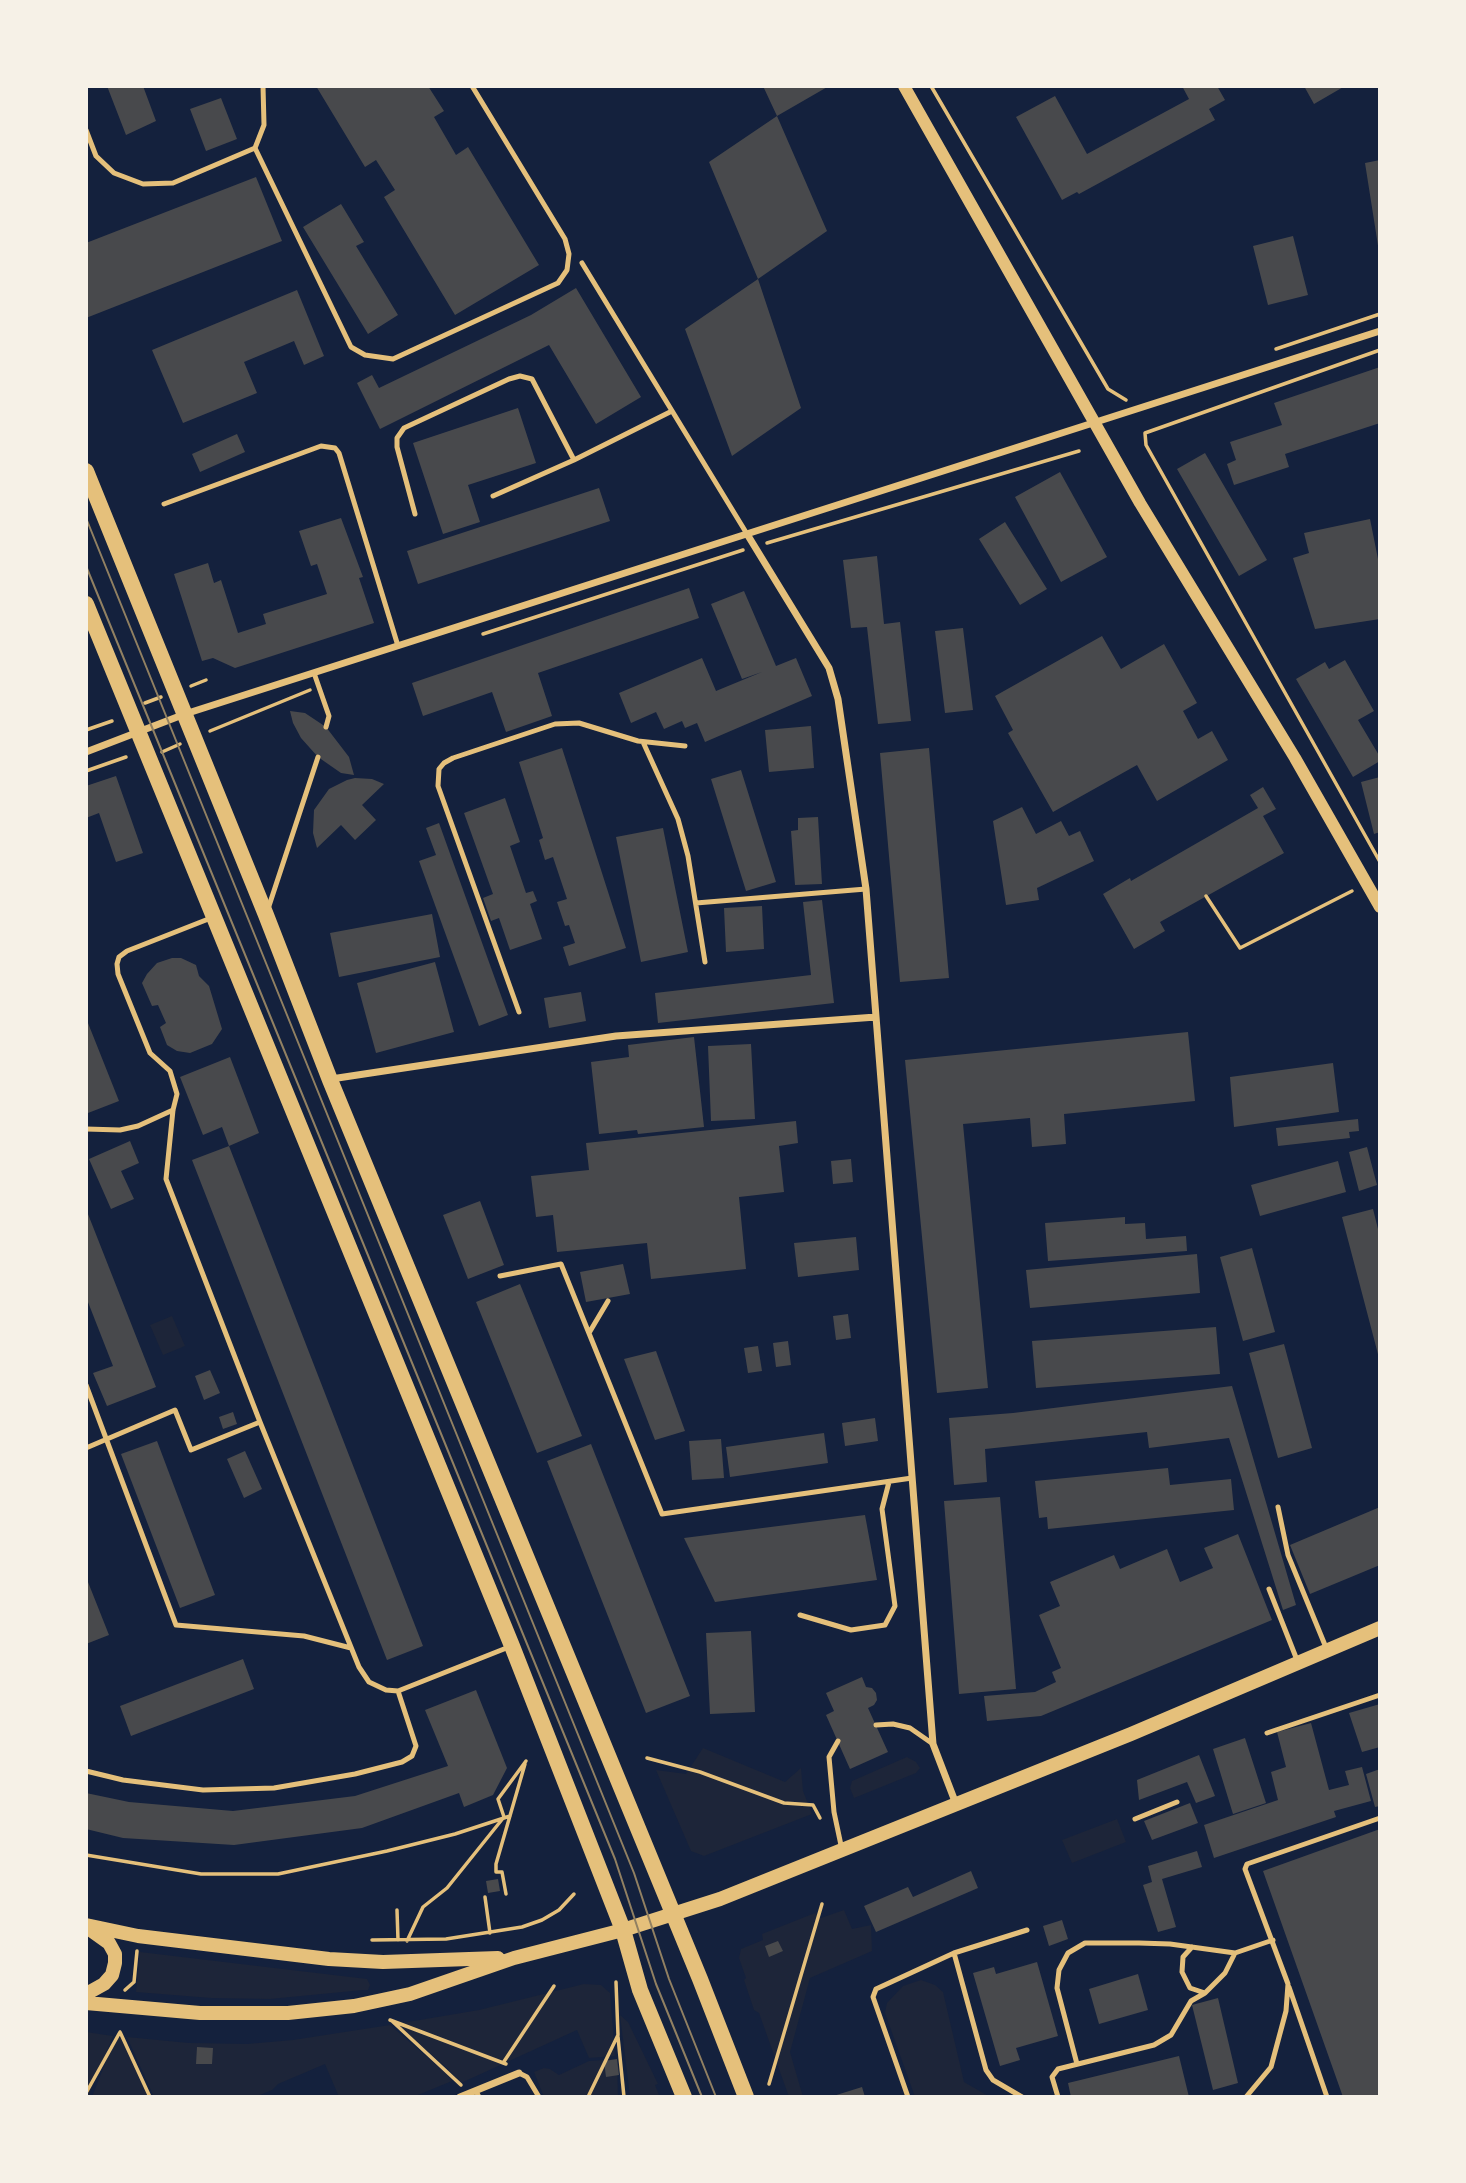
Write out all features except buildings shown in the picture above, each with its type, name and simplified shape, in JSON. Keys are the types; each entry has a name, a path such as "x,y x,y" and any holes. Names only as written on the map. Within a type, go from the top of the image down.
{"main road":[{"path":"86,471 330,1080 746,2097"},
{"path":"86,604 512,1646 623,1930 640,1990 684,2097"},
{"path":"86,2003 122,2008 235,2014 288,2013 354,2006 410,1994 514,1958 623,1930 720,1899 957,1804 1380,1628"},
{"path":"86,1926 138,1936 328,1959 383,1962 514,1958"},
{"path":"86,1926 109,1943 115,1954 112,1975 104,1984 86,1994"}],"street":[{"path":"904,86 1094,422 1295,758 1380,907"},
{"path":"86,752 185,714 1380,331"},
{"path":"747,534 829,668 838,699 866,889 933,1744 957,1804"},
{"path":"330,1080 615,1036 876,1017"},
{"path":"460,2097 477,2094 519,2073"}],"lane":[{"path":"86,130 96,156 114,173 143,184 173,183 255,148 264,125 263,86"},
{"path":"255,148 351,347 365,355 393,359 558,283 567,270 569,254 565,239 472,86"},
{"path":"582,263 747,534"},
{"path":"415,514 397,438 404,428 509,379 520,376 532,379 574,460"},
{"path":"493,496 574,460 672,411"},
{"path":"164,504 321,446 335,448 339,453 398,646"},
{"path":"314,673 329,716 326,727"},
{"path":"519,1012 438,786 439,769 444,762 453,758 555,723 579,723 643,742 685,746"},
{"path":"643,742 678,819 696,903 705,962"},
{"path":"266,915 318,757"},
{"path":"696,903 866,889"},
{"path":"215,916 127,951 119,957 117,964 150,1053 170,1072 177,1094 166,1179 351,1648 369,1682 386,1690 398,1691 512,1646"},
{"path":"86,1129 120,1130 138,1126 173,1110"},
{"path":"500,1276 561,1264 662,1514 912,1478"},
{"path":"589,1333 608,1301"},
{"path":"86,1385 176,1625 304,1636 351,1648"},
{"path":"86,1448 175,1410 191,1450 260,1422"},
{"path":"800,1615 851,1630 885,1625 895,1606 882,1509 889,1482"},
{"path":"1278,1507 1288,1555 1327,1650"},
{"path":"1269,1589 1298,1662"},
{"path":"86,1771 123,1780 203,1790 274,1788 355,1774 402,1762 412,1756 416,1746 398,1691"},
{"path":"1267,1733 1380,1695"},
{"path":"876,1725 893,1724 910,1728 933,1744"},
{"path":"838,1741 829,1757 834,1812 842,1851"},
{"path":"1135,1819 1177,1802"},
{"path":"1327,2097 1273,1940 1245,1869 1247,1864 1380,1818"},
{"path":"908,2097 873,1997 876,1989 954,1953 1027,1930"},
{"path":"1077,2064 1057,1988 1059,1970 1068,1953 1085,1943 1170,1944 1235,1953 1273,1940"},
{"path":"1192,1947 1184,1957 1182,1972 1190,1988 1205,1993"},
{"path":"954,1953 986,2070 993,2080 1022,2097"},
{"path":"1058,2097 1052,2077 1054,2073 1077,2064 1154,2045 1171,2035 1191,2001 1205,1993 1225,1973 1235,1953"},
{"path":"1246,2097 1271,2067 1286,2011 1288,1984"},
{"path":"519,2073 527,2077 538,2097"}],"path":[{"path":"930,86 1108,389 1125,400 1138,396"},
{"path":"1268,352 1380,314"},
{"path":"1380,351 1144,433 1146,445 1380,862"},
{"path":"471,637 754,546 1079,450"},
{"path":"234,721 318,686"},
{"path":"86,730 112,721"},
{"path":"86,771 126,757"},
{"path":"1206,897 1240,948 1352,891"},
{"path":"647,1758 700,1772 784,1803 813,1805 820,1818"},
{"path":"504,1817 498,1800 526,1761 496,1864 496,1872 502,1872 506,1894"},
{"path":"86,1855 201,1874 278,1874 455,1834 510,1816"},
{"path":"407,1941 423,1907 447,1888 504,1817"},
{"path":"372,1940 446,1939 489,1933 542,1920 559,1910 574,1894"},
{"path":"485,1898 489,1933"},
{"path":"769,2084 822,1904"},
{"path":"397,1910 398,1940"},
{"path":"124,1991 134,1982 137,1951"},
{"path":"616,1982 624,2097"},
{"path":"457,2081 390,2020 503,2063 554,1986"},
{"path":"86,2092 120,2032 150,2097"},
{"path":"588,2097 618,2035"}],"shaded area":[{"path":"172,1316 185,1346 163,1355 150,1325"},
{"path":"703,1748 785,1782 801,1768 803,1791 812,1814 704,1856 691,1851 656,1770 686,1774"},
{"path":"907,1757 920,1768 916,1773 854,1798 850,1788 852,1781"},
{"path":"1117,1819 1126,1842 1072,1863 1062,1840"},
{"path":"844,1910 852,1929 871,1925 872,1951 810,1978 790,2052 803,2097 789,2097 759,2013 754,2010 744,1980 746,1978 739,1958 741,1949 763,1940 762,1934 815,1913 821,1918"},
{"path":"140,1952 367,1979 370,1985 368,1990 270,1999 136,1992"},
{"path":"921,1980 935,1985 943,1992 964,2082 990,2097 915,2097 885,2013 887,2003 903,1986"},
{"path":"584,1984 601,1985 610,1993 615,2056 589,2058 577,2030 461,2083 396,2024 479,2010"},
{"path":"620,2015 628,2022 658,2084 655,2085 659,2095 663,2097 630,2097"},
{"path":"390,2025 452,2081 413,2097 339,2097 325,2064 255,2097 154,2097 127,2037 189,2043 247,2044"},
{"path":"86,2032 113,2036 88,2097 86,2097"},
{"path":"115,2038 123,2038 149,2097 92,2097"},
{"path":"617,2059 618,2097 544,2097 534,2072 544,2068 559,2075 589,2061"}],"tram line":[{"path":"86,518 634,1873 669,1979 716,2097"},
{"path":"86,566 615,1859 656,1984 702,2097"}]}
